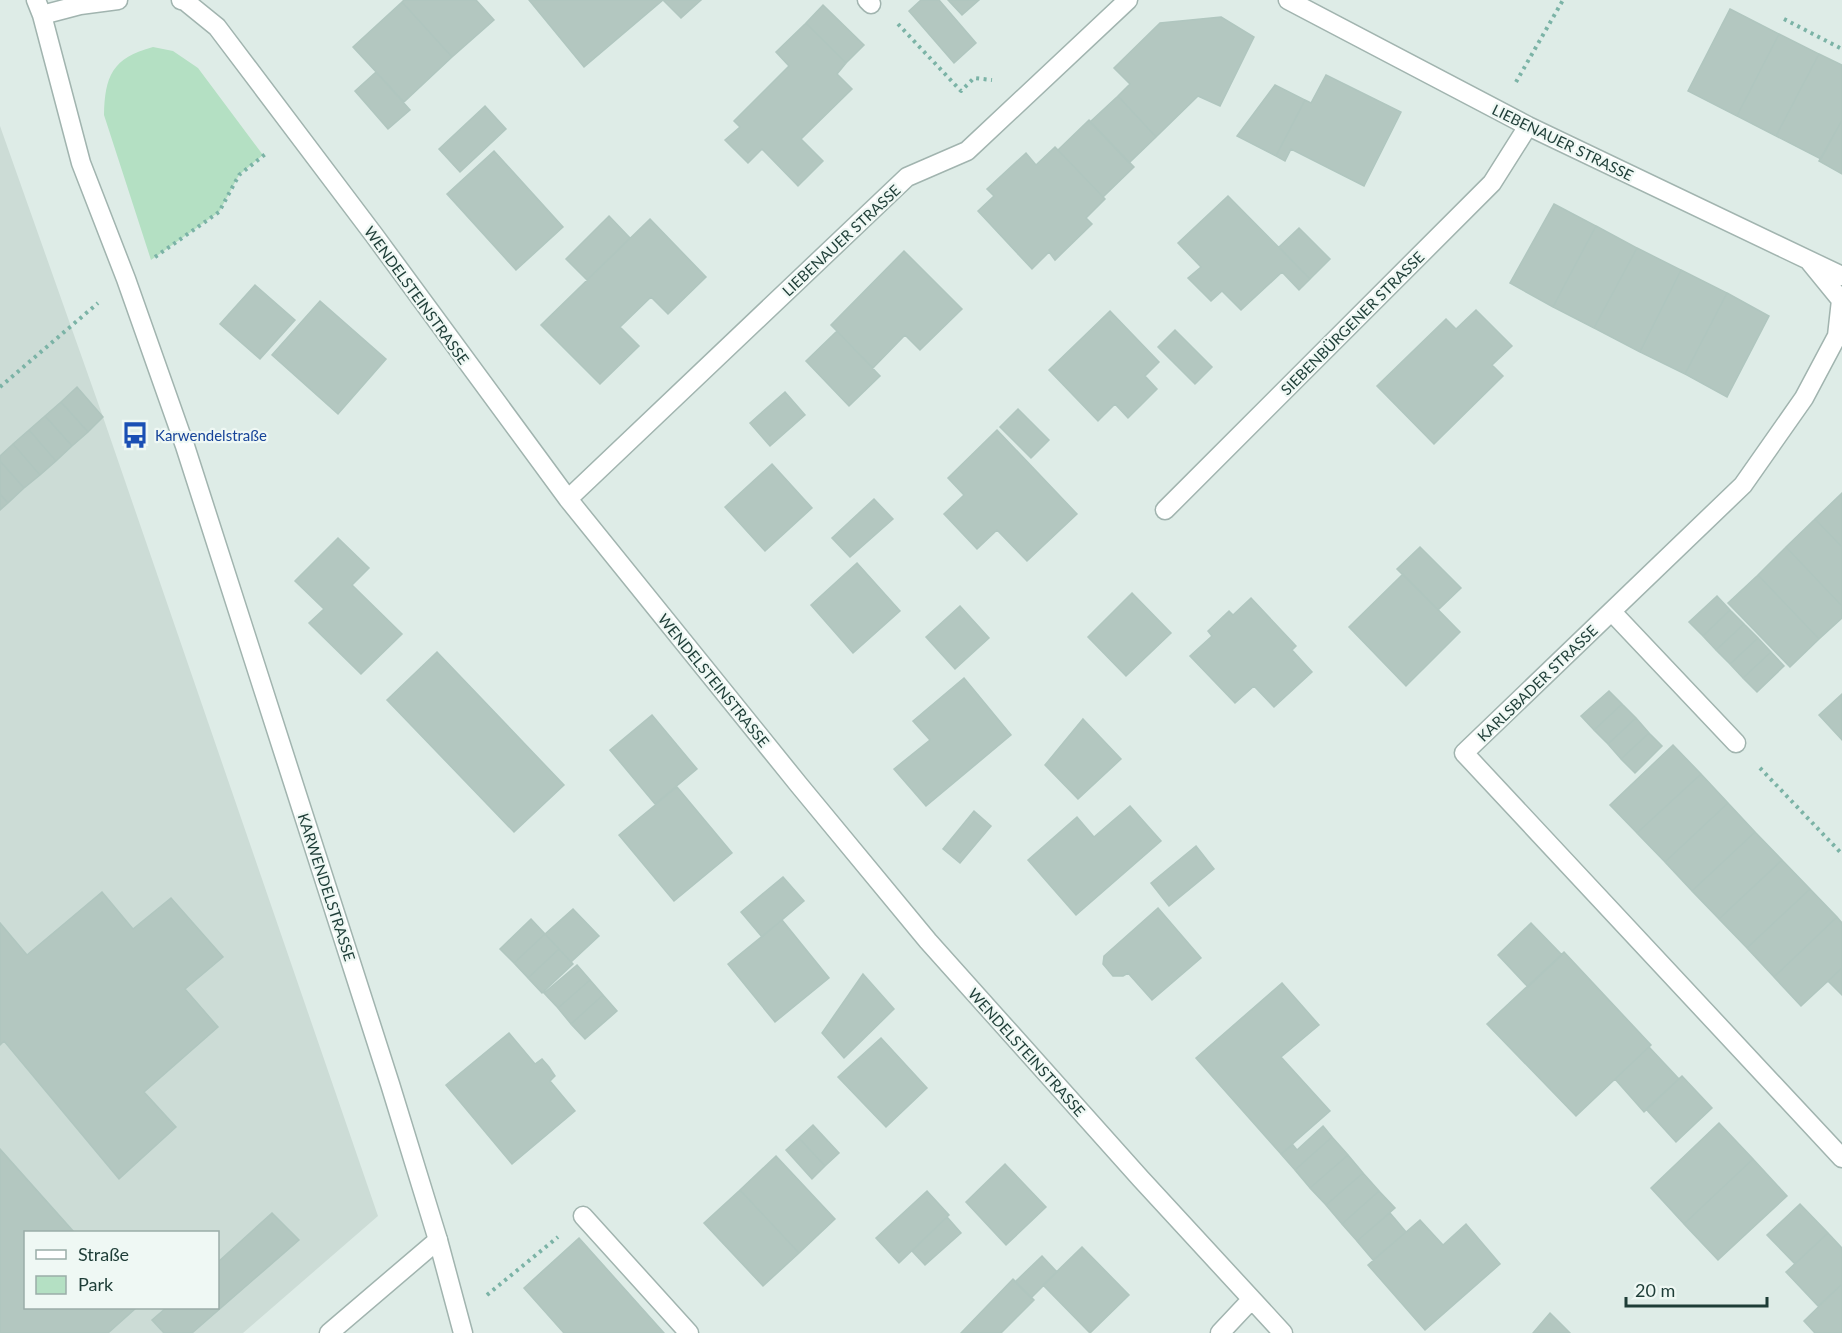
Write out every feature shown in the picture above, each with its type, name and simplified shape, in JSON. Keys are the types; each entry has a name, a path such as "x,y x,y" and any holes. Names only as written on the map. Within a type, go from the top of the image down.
{"street":[{"path":"39,7 118,0"},
{"name":"WENDELSTEINSTRASSE","path":"181,0 217,27 568,499 928,941 1283,1333"},
{"name":"LIEBENAUER STRASSE","path":"568,499 907,177 967,151 1128,0"},
{"name":"LIEBENAUER STRASSE","path":"1288,0 1528,126 1842,276"},
{"name":"KARWENDELSTRASSE","path":"39,7 81,164 126,279 185,447 438,1240 461,1326"},
{"name":"SIEBENBÜRGENER STRASSE","path":"1165,510 1492,183 1528,126"},
{"name":"KARLSBADER STRASSE","path":"1810,262 1841,300 1837,336 1804,398 1743,485 1464,753 1842,1158"},
{"path":"1612,612 1736,742"},
{"path":"583,1216 689,1333"},
{"path":"329,1333 438,1240"},
{"path":"1220,1333 1251,1300"}],"path":[{"path":"1500,112 1563,0"},
{"path":"869,2 883,9 961,91 974,78 993,81 1016,104"},
{"path":"1784,19 1842,49"},
{"path":"0,387 126,279 219,212 239,175 295,132"},
{"path":"1736,742 1842,854"},
{"path":"461,1326 583,1216"}],"shaded area":[{"path":"0,126 103,417 378,1216 243,1333 0,1333"}],"green space":[{"path":"153,47 173,51 198,68 263,155 239,175 219,212 151,260 104,115 106,89 113,70 128,57"}],"building":[{"path":"404,0 476,0 494,20 452,57 402,2"},
{"path":"529,0 663,0 584,67"},
{"path":"663,0 701,0 681,18"},
{"path":"921,0 939,0 976,43 954,63 909,11"},
{"path":"948,0 979,0 962,15"},
{"path":"402,2 452,57 404,102 353,47"},
{"path":"823,5 864,45 846,63 806,23"},
{"path":"1730,9 1779,34 1737,116 1688,91"},
{"path":"1221,17 1254,37 1220,106 1198,96 1156,137 1118,96 1130,84 1114,68 1160,23"},
{"path":"806,23 846,63 837,74 852,89 801,139 823,161 798,186 762,149 748,163 725,140 740,127 734,121 789,66 776,52"},
{"path":"1779,34 1819,54 1776,136 1737,116"},
{"path":"1819,54 1842,65 1842,120 1821,159 1776,136"},
{"path":"376,72 410,110 388,129 355,91"},
{"path":"1326,75 1401,112 1364,186 1291,149 1285,161 1276,156 1305,100 1311,103"},
{"path":"1275,85 1305,100 1276,156 1237,136"},
{"path":"1118,96 1156,137 1129,163 1090,122"},
{"path":"485,106 506,129 460,172 439,149"},
{"path":"1089,120 1134,167 1103,197 1058,150"},
{"path":"1842,120 1842,174 1819,161"},
{"path":"1055,147 1105,199 1086,218 1092,224 1055,260 1049,252 1032,269 978,211 994,196 987,189 1026,153 1036,165"},
{"path":"494,151 563,227 516,270 447,194"},
{"path":"1228,196 1310,279 1299,290 1282,272 1241,310 1222,291 1211,301 1188,278 1201,267 1178,243"},
{"path":"1554,204 1596,226 1553,307 1510,283"},
{"path":"609,216 630,238 587,280 566,259"},
{"path":"650,219 706,277 668,314 651,297 620,327 639,346 600,384 541,325"},
{"path":"1596,226 1637,248 1594,328 1553,307"},
{"path":"1299,228 1330,259 1310,279 1279,247"},
{"path":"1637,248 1681,270 1640,352 1594,328"},
{"path":"904,251 962,309 920,350 905,335 873,368 831,325"},
{"path":"1681,270 1727,293 1685,374 1640,352"},
{"path":"255,285 295,320 260,359 220,324"},
{"path":"1727,293 1769,316 1727,397 1685,374"},
{"path":"320,301 386,359 338,414 272,355"},
{"path":"1476,310 1512,346 1492,365 1503,376 1434,444 1377,386 1446,319 1456,329"},
{"path":"1110,311 1159,362 1145,376 1157,389 1128,418 1115,404 1098,421 1049,370"},
{"path":"1175,330 1212,367 1195,384 1158,347"},
{"path":"837,331 880,376 849,406 806,361"},
{"path":"77,387 103,417 88,432 61,402"},
{"path":"785,392 805,415 770,446 750,423"},
{"path":"61,402 88,432 72,446 45,416"},
{"path":"1018,409 1049,440 1031,458 1000,427"},
{"path":"45,416 72,446 56,461 29,430"},
{"path":"29,430 56,461 40,475 13,444"},
{"path":"997,430 1077,514 1027,561 997,530 977,549 944,514 964,495 948,478"},
{"path":"13,444 40,475 24,488 0,461 0,456"},
{"path":"0,461 24,488 8,503 0,494"},
{"path":"772,464 812,508 765,551 725,507"},
{"path":"1842,493 1842,547 1815,519"},
{"path":"0,494 8,503 0,510"},
{"path":"874,499 893,519 850,557 832,538"},
{"path":"1815,519 1842,547 1842,606 1786,547"},
{"path":"338,538 369,568 352,585 402,634 361,674 309,623 324,609 295,581"},
{"path":"1420,547 1461,588 1438,610 1397,569"},
{"path":"1786,547 1842,606 1842,618 1819,639 1758,575"},
{"path":"857,563 900,611 853,653 811,605"},
{"path":"1403,574 1460,632 1406,686 1349,627"},
{"path":"1758,575 1819,639 1790,667 1728,603"},
{"path":"1132,593 1171,633 1126,676 1088,637"},
{"path":"1717,596 1730,610 1703,636 1689,622"},
{"path":"1251,598 1296,646 1292,650 1312,672 1274,707 1254,686 1235,703 1190,656 1212,636 1208,631 1229,611 1233,615"},
{"path":"960,606 989,638 955,669 926,637"},
{"path":"1730,610 1744,624 1716,650 1703,636"},
{"path":"1744,624 1758,638 1730,664 1716,650"},
{"path":"1758,638 1771,652 1743,678 1730,664"},
{"path":"437,652 564,785 514,832 387,700"},
{"path":"1771,652 1784,666 1757,692 1743,678"},
{"path":"964,678 1011,735 926,806 894,769 930,740 913,721"},
{"path":"1609,691 1622,704 1594,730 1581,716"},
{"path":"1842,694 1842,740 1819,715"},
{"path":"1622,704 1636,718 1608,744 1594,730"},
{"path":"652,715 697,769 655,804 610,750"},
{"path":"1636,718 1649,733 1621,759 1608,744"},
{"path":"1083,719 1121,759 1078,799 1045,765"},
{"path":"1649,733 1662,746 1635,773 1621,759"},
{"path":"1673,745 1701,774 1637,833 1610,805"},
{"path":"1701,774 1728,803 1665,862 1637,833"},
{"path":"677,787 732,853 674,901 619,835"},
{"path":"1728,803 1755,832 1692,891 1665,862"},
{"path":"1130,806 1161,841 1076,915 1028,860 1077,817 1094,837"},
{"path":"974,811 991,826 960,863 943,849"},
{"path":"1755,832 1782,860 1719,919 1692,891"},
{"path":"1196,846 1214,869 1169,906 1151,883"},
{"path":"1782,860 1810,889 1747,948 1719,919"},
{"path":"783,877 804,901 762,937 741,912"},
{"path":"1810,889 1837,917 1774,977 1747,948"},
{"path":"102,892 133,929 171,898 223,957 185,989 218,1027 144,1092 176,1127 119,1179 4,1041 0,1045 0,923 27,955"},
{"path":"1158,908 1201,958 1152,1000 1128,973 1123,976 1113,976 1103,964 1104,956"},
{"path":"573,909 599,936 571,962 545,934"},
{"path":"1837,917 1842,923 1842,968 1801,1006 1774,977"},
{"path":"531,919 545,934 514,963 500,949"},
{"path":"782,920 829,978 775,1022 728,964"},
{"path":"1531,923 1562,955 1528,987 1498,955"},
{"path":"545,934 559,949 528,978 514,963"},
{"path":"559,949 573,964 542,993 528,978"},
{"path":"1564,952 1651,1045 1576,1116 1487,1024"},
{"path":"577,965 590,980 558,1008 544,993"},
{"path":"1842,968 1842,995 1828,981"},
{"path":"863,974 894,1009 844,1058 822,1033"},
{"path":"590,980 603,995 571,1024 558,1008"},
{"path":"1282,983 1319,1025 1281,1057 1330,1111 1281,1154 1196,1058"},
{"path":"603,995 617,1011 585,1039 571,1024"},
{"path":"509,1033 535,1064 542,1059 549,1067 555,1076 550,1081 575,1111 512,1164 446,1085"},
{"path":"881,1038 927,1088 886,1127 838,1077"},
{"path":"1649,1047 1679,1079 1644,1112 1615,1079"},
{"path":"1682,1076 1712,1108 1676,1142 1646,1109"},
{"path":"1719,1123 1753,1159 1684,1224 1651,1188"},
{"path":"813,1125 839,1153 825,1166 799,1138"},
{"path":"1323,1126 1332,1137 1295,1170 1281,1154 1293,1145 1297,1150"},
{"path":"1332,1137 1348,1155 1310,1188 1295,1170"},
{"path":"799,1138 825,1166 812,1179 786,1150"},
{"path":"0,1149 73,1231 24,1231 24,1309 135,1309 108,1333 0,1333"},
{"path":"1348,1155 1363,1173 1326,1205 1310,1188"},
{"path":"776,1156 835,1219 799,1253 740,1190"},
{"path":"1753,1159 1787,1196 1718,1260 1684,1224"},
{"path":"1005,1164 1046,1207 1006,1245 966,1202"},
{"path":"1363,1173 1379,1191 1342,1224 1326,1205"},
{"path":"740,1190 799,1253 763,1286 704,1223"},
{"path":"927,1191 949,1215 899,1263 876,1238"},
{"path":"1379,1191 1395,1208 1357,1241 1342,1224"},
{"path":"1800,1204 1828,1233 1795,1264 1767,1235"},
{"path":"272,1213 299,1240 192,1333 164,1333 152,1320 165,1309 219,1309 219,1261"},
{"path":"1390,1213 1406,1232 1373,1260 1357,1241"},
{"path":"947,1217 961,1233 925,1265 912,1251"},
{"path":"1420,1220 1443,1245 1466,1224 1500,1264 1425,1330 1368,1265"},
{"path":"1828,1233 1842,1248 1842,1284 1818,1306 1786,1272"},
{"path":"579,1238 664,1333 564,1333 524,1288"},
{"path":"1082,1247 1129,1295 1090,1333 1043,1285"},
{"path":"1042,1256 1057,1272 1031,1298 1015,1282"},
{"path":"1013,1279 1034,1300 1001,1333 961,1333"},
{"path":"1842,1284 1842,1333 1815,1333 1804,1321"},
{"path":"1550,1313 1570,1333 1533,1333"}],"place":[{"name":"Karwendelstraße","path":"135,435"}]}
